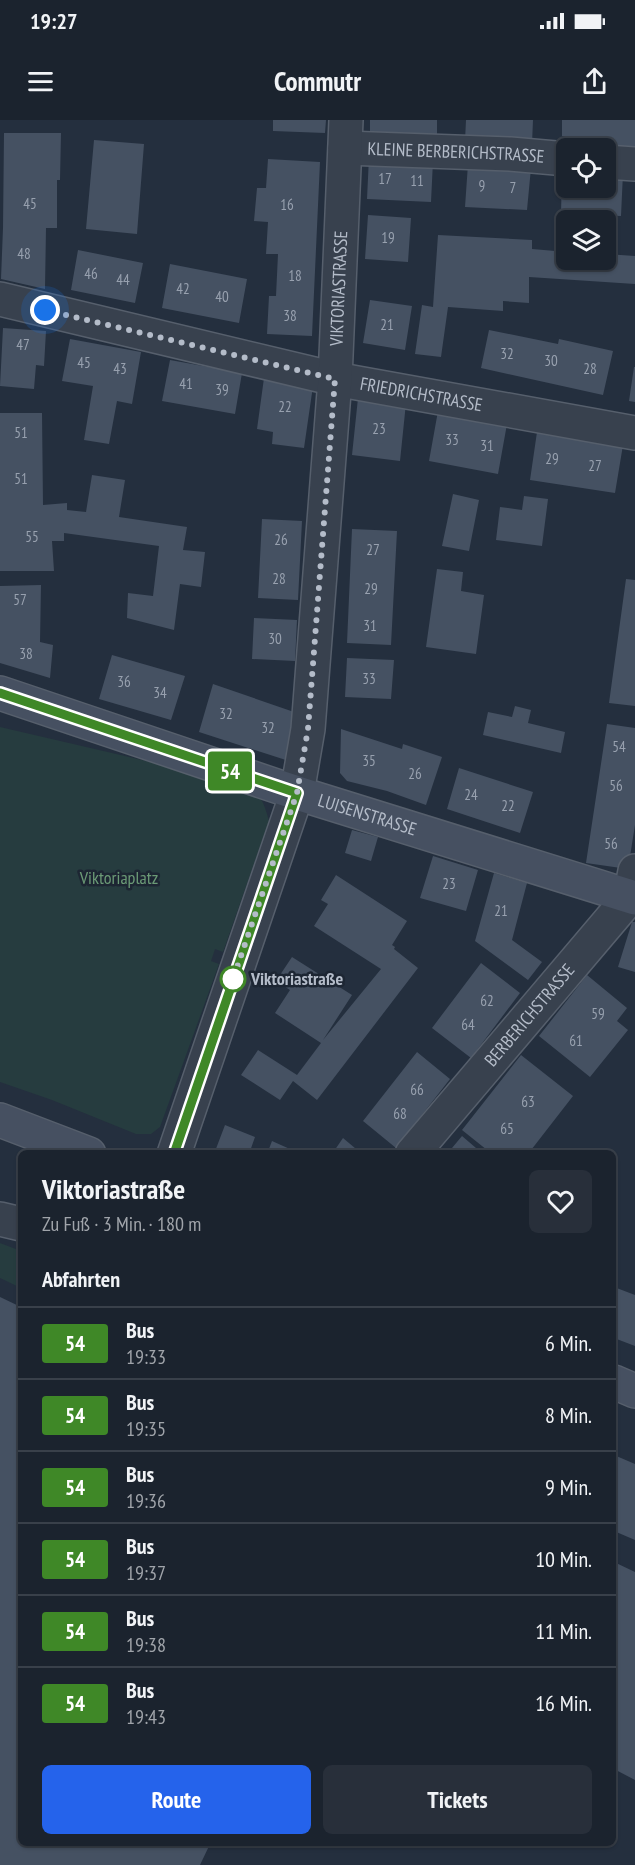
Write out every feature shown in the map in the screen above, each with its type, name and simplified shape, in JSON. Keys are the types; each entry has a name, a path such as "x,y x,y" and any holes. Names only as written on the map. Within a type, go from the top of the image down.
{"street":[{"name":"KLEINE BERBERICHSTRASSE","path":"346,134 556,158"},
{"name":"VIKTORIASTRASSE","path":"175,1150 297,793 308,729 335,379 346,134"},
{"path":"616,163 635,164"},
{"name":"FRIEDRICHSTRASSE","path":"0,299 335,379 635,433"},
{"name":"LUISENSTRASSE","path":"0,693 297,793 633,888"},
{"name":"BERBERICHSTRASSE","path":"415,1150 633,888"},
{"path":"0,1120 78,1150"},
{"path":"0,1220 18,1223"},
{"path":"616,1383 635,1391"}],"green space":[{"name":"Viktoriaplatz","path":"0,727 241,783 257,794 265,807 269,821 223,952 215,949 211,961 219,964 160,1127 151,1134 136,1134 0,1082"},
{"path":"0,1243 18,1250 18,1287 0,1278"}],"building":[{"path":"273,120 326,120 325,133 273,131"},
{"path":"370,120 437,120 437,136 370,133"},
{"path":"466,120 533,120 532,144 465,141"},
{"path":"562,120 635,120 635,150 616,149 616,138 562,136"},
{"path":"4,133 61,133 60,180 57,180 57,228 46,228 45,289 1,279"},
{"path":"94,140 144,144 137,234 86,229"},
{"path":"369,157 433,161 431,202 367,199"},
{"path":"268,159 320,162 312,336 267,334 269,296 276,296 278,254 266,254 268,222 254,221 257,188 266,188"},
{"path":"468,164 531,168 527,210 465,207"},
{"path":"616,173 623,173 621,216 616,216 616,210 561,210 561,198 616,198"},
{"path":"368,215 411,218 408,262 365,259"},
{"path":"438,235 532,240 532,249 556,251 556,270 616,270 616,255 635,256 635,284 529,277 529,303 503,301 503,311 448,307 441,357 415,354 422,305 433,307"},
{"path":"78,250 143,263 135,303 71,290"},
{"path":"170,264 247,279 239,323 162,308"},
{"path":"370,300 412,306 405,350 363,343"},
{"path":"3,328 46,331 44,366 36,365 34,389 0,386"},
{"path":"489,330 558,344 559,339 613,351 603,395 481,368"},
{"path":"70,339 141,352 132,404 117,401 109,444 84,440 93,386 62,381"},
{"path":"170,360 242,373 235,414 162,401"},
{"path":"635,367 635,402 629,401"},
{"path":"264,378 313,386 304,448 272,444 273,432 257,429"},
{"path":"358,398 406,403 400,461 352,455"},
{"path":"438,411 507,424 498,474 429,461"},
{"path":"0,413 42,413 43,505 67,503 67,510 86,512 92,475 125,480 119,517 187,527 183,550 205,552 201,587 180,584 174,630 127,618 128,593 153,596 159,546 64,533 64,541 52,541 54,571 0,571"},
{"path":"537,432 623,445 615,493 530,480"},
{"path":"453,494 479,500 469,551 442,546"},
{"path":"524,496 548,499 542,546 496,540 500,507 522,510"},
{"path":"262,519 302,521 298,600 258,598"},
{"path":"352,529 397,531 391,645 347,643"},
{"path":"437,569 463,572 461,591 484,595 476,654 426,647"},
{"path":"626,579 635,580 635,706 609,703"},
{"path":"41,585 40,642 53,645 50,678 0,663 0,586"},
{"path":"254,618 297,620 295,661 252,659"},
{"path":"112,655 185,676 171,720 99,699"},
{"path":"347,658 394,660 391,699 345,697"},
{"path":"213,684 294,712 292,762 199,732"},
{"path":"515,706 531,710 528,723 565,732 561,753 483,735 488,712 512,717"},
{"path":"607,724 635,728 635,825 628,869 586,863"},
{"path":"341,729 402,749 403,744 442,757 426,805 387,791 347,781 340,773"},
{"path":"459,768 533,792 520,833 447,809"},
{"path":"352,830 378,837 371,861 345,853"},
{"path":"433,856 478,870 466,911 420,898"},
{"path":"494,873 527,883 512,940 542,962 528,980 475,941"},
{"path":"336,875 407,921 392,945 418,968 317,1100 293,1081 280,1100 241,1075 258,1050 297,1075 321,1043 275,1013 290,990 276,981 292,957 352,995 323,1040 381,969 314,926 328,904 321,900"},
{"path":"632,922 635,922 635,972 618,967"},
{"path":"481,963 520,993 471,1058 432,1028"},
{"path":"587,975 627,1008 617,1021 628,1030 590,1077 539,1036"},
{"path":"417,1052 450,1079 396,1148 363,1121"},
{"path":"521,1055 573,1096 531,1150 487,1150 462,1130"},
{"path":"225,1125 255,1137 250,1150 216,1150"},
{"path":"462,1136 478,1150 450,1150"},
{"path":"343,1138 357,1150 335,1150"},
{"path":"272,1141 292,1150 269,1150"},
{"path":"616,1288 635,1295 635,1346 616,1339"},
{"path":"0,1297 18,1306 18,1846 209,1846 200,1865 0,1865"},
{"path":"616,1456 635,1464 635,1540 616,1532"},
{"path":"616,1563 635,1572 635,1780 616,1770"}],"bus line":[{"name":"54","path":"0,693 297,793 175,1150"}],"place":[{"name":"Viktoriastraße","path":"233,979"}],"route":[{"path":"45,310 335,379 308,729 297,793 233,979"}]}
